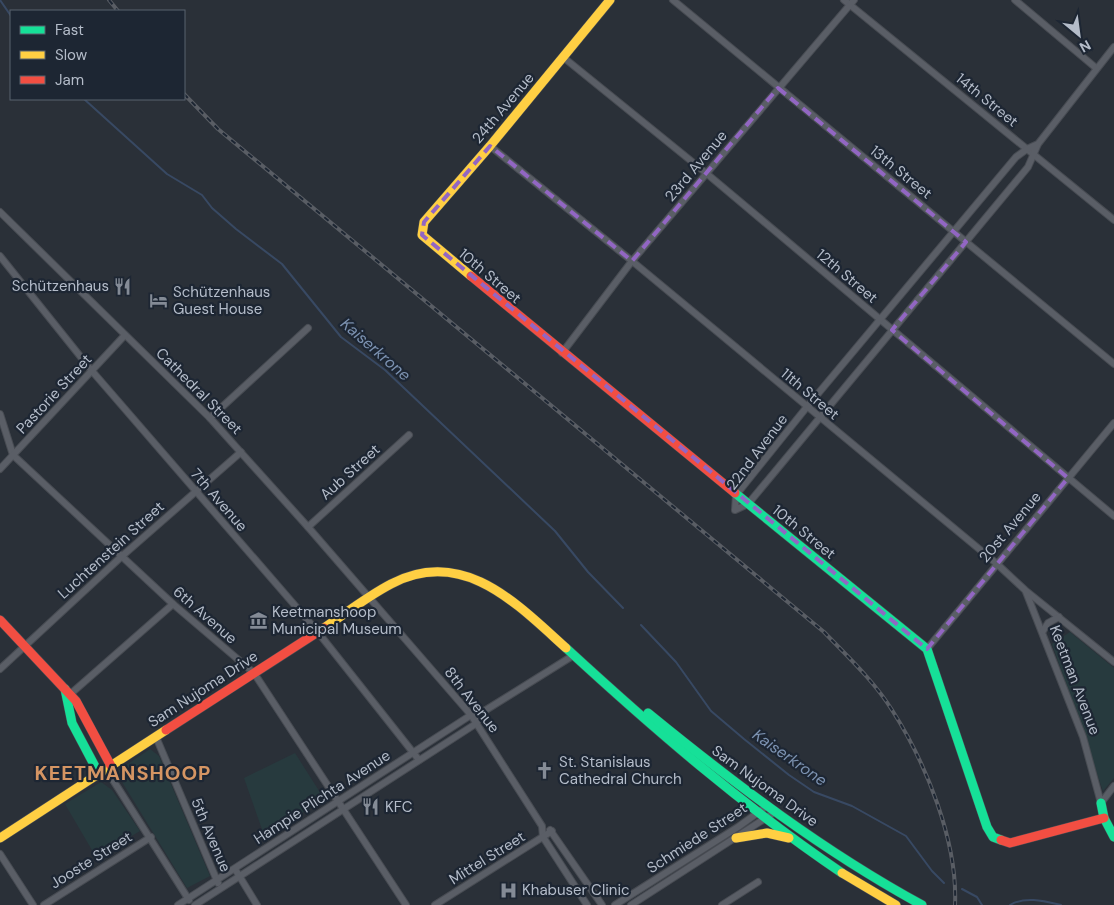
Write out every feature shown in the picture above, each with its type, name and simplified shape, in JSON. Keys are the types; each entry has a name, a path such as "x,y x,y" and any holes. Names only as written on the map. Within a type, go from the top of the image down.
{"street":[{"name":"24th Avenue","path":"422,235 424,222 490,146 610,0"},
{"name":"13th Street","path":"673,0 1114,364"},
{"name":"14th Street","path":"844,0 852,2 1114,220"},
{"path":"1015,0 1096,68"},
{"name":"23rd Avenue","path":"562,353 632,261 852,2"},
{"name":"22nd Avenue","path":"748,504 1028,168 1038,144 1114,47"},
{"name":"12th Street","path":"563,57 706,173 1114,516"},
{"name":"22nd Avenue","path":"736,496 806,408 1016,157 1038,144"},
{"name":"11th Street","path":"490,146 632,261 818,418 1114,662"},
{"name":"Cathedral Street","path":"0,212 210,418 370,598"},
{"name":"10th Street","path":"422,235 736,496 927,649"},
{"name":"7th Avenue","path":"0,256 92,371 317,632 419,760"},
{"path":"210,418 308,328"},
{"name":"Pastorie Street","path":"0,468 126,335"},
{"name":"6th Avenue","path":"0,414 13,455 121,557 254,673 406,905"},
{"name":"20st Avenue","path":"927,649 996,563 1114,423"},
{"name":"Aub Street","path":"308,527 409,435"},
{"name":"Luchtenstein Street","path":"0,669 121,557 241,452"},
{"name":"Sam Nujoma Drive","path":"0,838 391,584 415,575 441,572 460,573 491,584 514,601 674,743 762,816 896,905"},
{"name":"Keetman Avenue","path":"1025,590 1043,631 1083,737 1104,818 1114,837"},
{"name":"8th Avenue","path":"370,598 471,715 542,826 543,837 587,905"},
{"path":"67,694 173,604"},
{"path":"1043,631 1048,623 1059,617"},
{"path":"0,620 25,645 67,694 76,700 105,770"},
{"path":"927,649 987,827 993,837 1010,843 1104,818"},
{"name":"Hampie Plichta Avenue","path":"178,905 471,715 481,713 574,655"},
{"name":"Sam Nujoma Drive","path":"600,677 775,812 866,874 922,905"},
{"path":"67,694 68,716 74,730 105,770 151,837 194,905"},
{"path":"476,723 481,713"},
{"name":"Hampie Plichta Avenue","path":"194,905 476,723"},
{"name":"5th Avenue","path":"156,736 221,889"},
{"path":"1101,803 1114,786"},
{"name":"Schmiede Street","path":"631,905 736,838 762,816 767,806"},
{"name":"Schmiede Street","path":"615,905 762,816 775,812"},
{"path":"542,826 552,831 602,905"},
{"name":"Mittel Street","path":"435,905 552,831"},
{"path":"736,838 767,833 794,839"},
{"name":"Jooste Street","path":"44,905 151,837"},
{"path":"0,854 33,905"},
{"name":"5th Avenue","path":"235,869 257,905"},
{"path":"722,905 758,882"}],"highlighted area":[{"path":"778,88 966,242 892,330 1068,478 927,649 431,244 422,235 424,222 490,146 632,261"}],"green space":[{"path":"1070,632 1114,668 1114,778 1103,791 1052,644"},
{"path":"150,749 159,756 210,876 187,888 116,772"},
{"path":"295,753 321,794 319,803 264,835 244,778"},
{"path":"101,782 112,790 140,831 96,857 65,804"}],"waterway":[{"name":"Kaiserkrone","path":"0,0 10,15"},
{"name":"Kaiserkrone","path":"85,100 167,174 202,195 212,208 236,229 282,264 341,337 385,370 555,531 588,572 623,608"},
{"name":"Kaiserkrone","path":"641,625 676,662 711,711 789,775 814,792 852,806 906,836 932,871 944,883"},
{"name":"Kaiserkrone","path":"962,889 977,897 982,905"},
{"name":"Kaiserkrone","path":"1010,905 1028,900 1061,905"}],"railway":[{"path":"109,0 117,10"},
{"path":"185,95 218,129 824,632 851,660 869,679 892,710 905,731 928,778 951,855 955,881 955,905"}],"traffic: fast":[{"path":"735,493 927,649 987,827 993,837 1001,840"},
{"path":"566,648 632,708 734,794 842,873"},
{"path":"65,689 72,723 99,774"},
{"path":"648,713 747,791 815,839 885,884 922,905"},
{"path":"1101,803 1104,818 1114,837"}],"traffic: slow":[{"path":"471,276 422,235 424,222 490,146 610,0"},
{"path":"324,628 365,599 391,584 417,574 442,572 465,576 487,585 508,598 566,648"},
{"path":"0,838 166,730"},
{"path":"736,838 767,833 789,838"},
{"path":"842,873 896,905"}],"traffic: jam":[{"path":"471,276 735,493"},
{"path":"0,620 76,701 111,766"},
{"path":"166,730 324,628"},
{"path":"1001,840 1010,843 1104,818"}],"place":[{"name":"Schützenhaus","path":"123,286"},
{"name":"Schützenhaus Guest House","path":"159,301"},
{"name":"Keetmanshoop Municipal Museum","path":"258,621"},
{"name":"St. Stanislaus Cathedral Church","path":"545,771"},
{"name":"KFC","path":"371,807"},
{"name":"Khabuser Clinic","path":"508,890"}],"district":[{"name":"KEETMANSHOOP","path":"123,773"}]}
